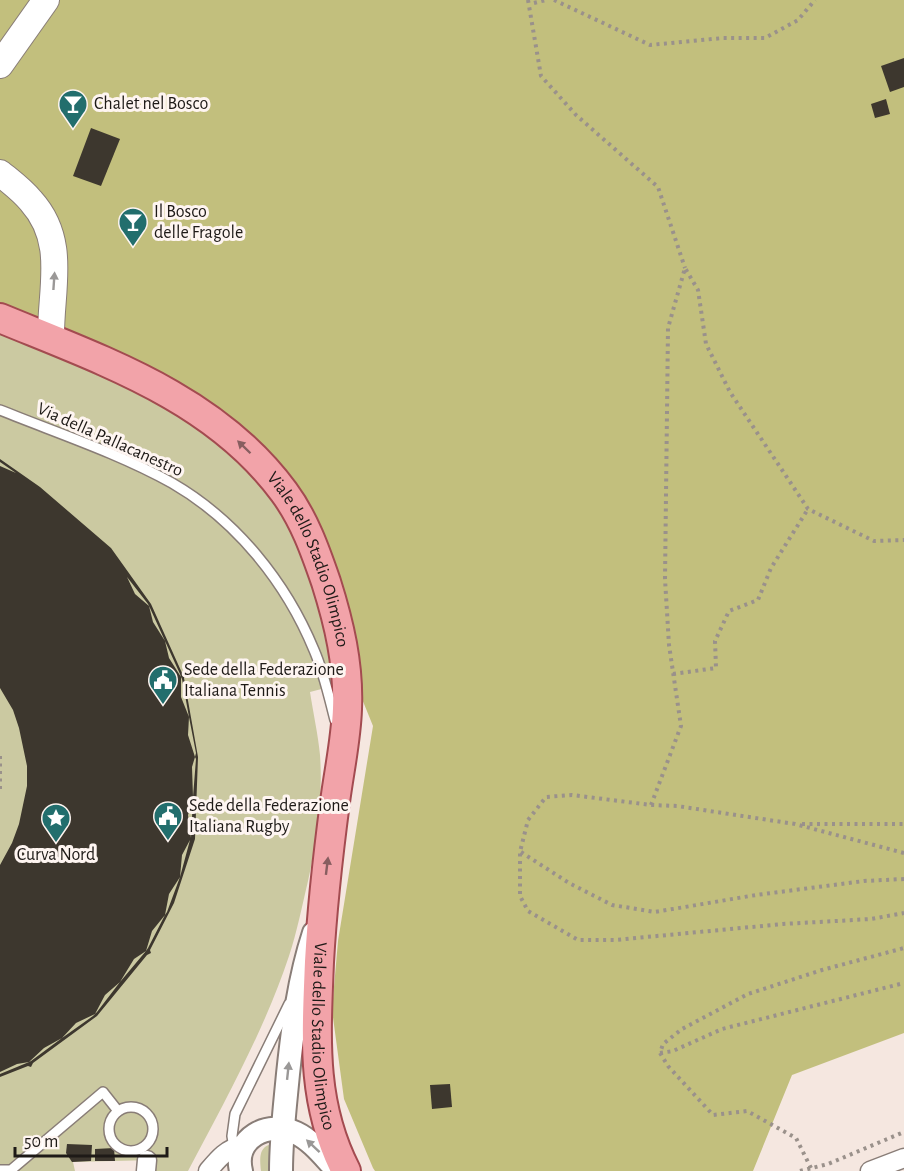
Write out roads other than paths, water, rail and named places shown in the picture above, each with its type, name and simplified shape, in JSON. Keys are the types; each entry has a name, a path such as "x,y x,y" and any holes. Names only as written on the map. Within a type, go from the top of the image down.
{"main road":[{"path":"0,65 46,0"},
{"path":"0,173 11,188 42,216 53,241 55,266 51,339"},
{"name":"Viale dello Stadio Olimpico","path":"0,318 142,378 200,411 241,444 264,467 285,494 315,550 340,632 348,689 347,723 322,908 317,1065 320,1092 332,1139 346,1171"}],"street":[{"path":"281,1171 282,1129 293,1026 300,983 322,908"},
{"path":"208,1171 225,1153 239,1156 250,1138 260,1132 282,1129 303,1137 338,1171"},
{"path":"870,1171 904,1158"}],"lane":[{"name":"Via della Pallacanestro","path":"0,410 155,474 190,495 236,532 268,570 301,622 318,661 343,749"},
{"path":"239,1156 231,1136 235,1114 300,983"},
{"path":"0,1170 11,1170 103,1092 118,1110"},
{"path":"139,1108 150,1118 153,1132 146,1145 144,1160 113,1143 109,1129 110,1122 118,1110 139,1108"}],"place":[{"name":"Chalet nel Bosco","path":"73,130"},
{"name":"Il Bosco delle Fragole","path":"133,248"},
{"name":"Sede della Federazione Italiana Tennis","path":"163,706"},
{"name":"Sede della Federazione Italiana Rugby","path":"168,842"},
{"name":"Curva Nord","path":"56,844"}]}
